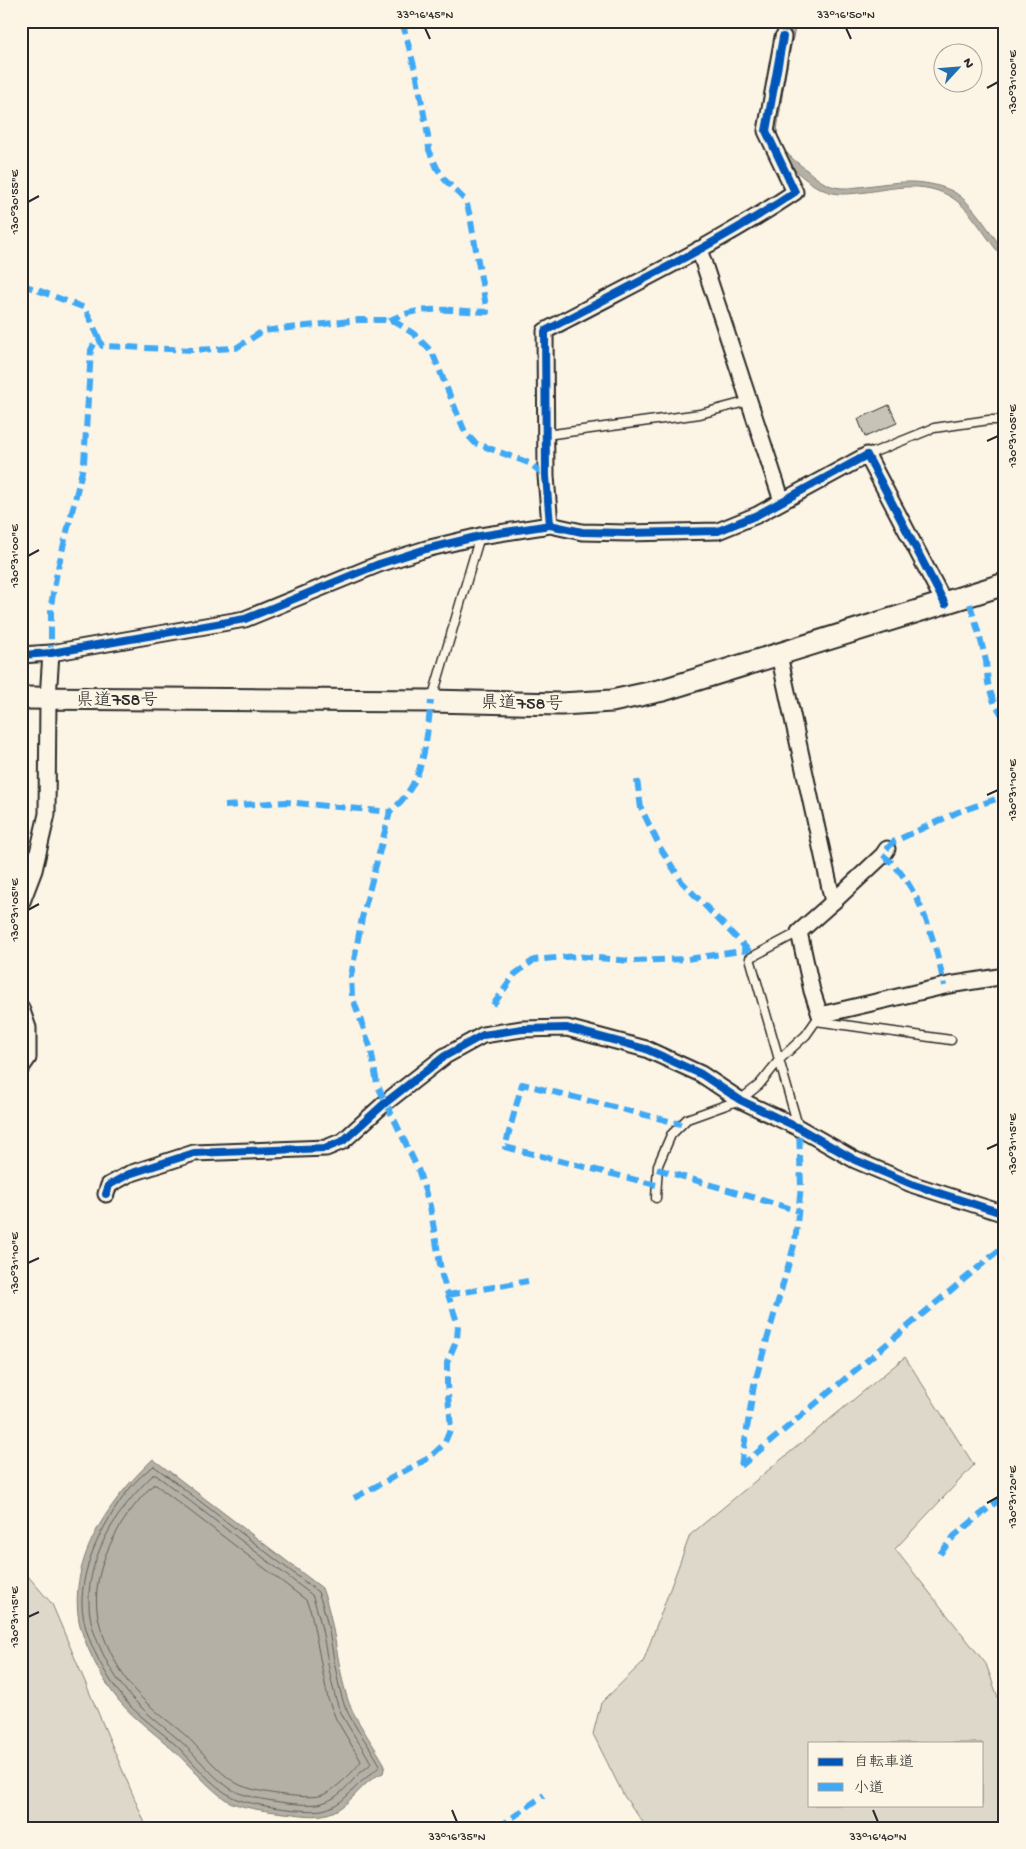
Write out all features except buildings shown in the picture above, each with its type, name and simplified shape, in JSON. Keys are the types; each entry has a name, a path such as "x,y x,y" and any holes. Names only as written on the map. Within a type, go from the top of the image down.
{"main road":[{"name":"県道758号","path":"21,698 431,701 561,704 612,701 663,690 1005,584"}],"street":[{"path":"550,525 546,435 545,331 699,249 773,207 795,192 766,131 783,37"},
{"path":"699,249 782,500"},
{"path":"21,655 51,652 245,619 379,564 426,549 480,536 550,525 582,532 718,531 757,516 782,500 867,455 945,604"},
{"path":"21,904 34,870 47,814 48,698 51,652"},
{"path":"779,654 833,902"},
{"path":"887,848 833,902 799,932 818,1018 949,985 1005,976"},
{"path":"21,1008 28,1028 28,1058 21,1068"},
{"path":"106,1194 109,1185 129,1174 194,1153 326,1148 343,1141 385,1103 445,1056 483,1035 522,1029 567,1028 646,1049 701,1074 740,1100 799,1128 855,1160 914,1185 1005,1214"}],"lane":[{"path":"546,435 700,414 749,401"},
{"path":"867,455 934,428 989,420 1005,420"},
{"path":"431,701 480,536"},
{"path":"799,932 750,958 799,1128"},
{"path":"656,1198 658,1165 671,1135 687,1119 740,1100 759,1085 780,1059 806,1035 818,1018 951,1040"}],"shaded area":[{"path":"905,1357 974,1465 895,1549 986,1664 1005,1717 1005,1828 647,1828 624,1796 593,1734 601,1703 643,1662 690,1535"},
{"path":"21,1568 52,1604 147,1828 21,1828"}],"water":[{"path":"791,21 797,21 787,66 777,131 782,147 786,152 817,178 826,184 836,187 848,188 912,182 937,185 950,190 958,194 980,217 1005,252 1005,260 966,210 951,197 938,191 911,187 856,193 832,193 812,184 787,161 772,137 771,130 783,53"},
{"path":"153,1459 322,1588 330,1614 349,1703 385,1765 383,1773 367,1783 340,1808 322,1815 313,1816 258,1810 232,1803 225,1799 126,1709 108,1686 98,1668 84,1639 79,1621 77,1598 80,1575 86,1553 108,1512 137,1475"}],"marked path":[{"path":"389,321 412,312 424,310 487,312 466,201 445,180 429,150 417,77 402,21"},
{"path":"783,37 785,21"},
{"path":"21,289 29,287 85,308 98,336 91,350 84,463 57,572 51,605 51,653"},
{"path":"98,336 102,346 193,350 236,348 263,331 359,320 385,320 397,323 414,334 432,352 465,432 475,443 529,463 546,476"},
{"path":"970,604 986,661 988,683 993,700 1005,720"},
{"path":"354,1498 429,1458 444,1444 451,1428 447,1363 457,1339 458,1325 442,1276 430,1206 418,1169 377,1084 371,1049 352,996 351,976 362,918 390,812 402,801 417,775 425,747 431,701"},
{"path":"637,780 641,808 661,849 682,882 754,956"},
{"path":"887,849 893,842 958,812 1005,796"},
{"path":"225,806 286,802 390,812"},
{"path":"883,855 907,881 924,914 931,933 944,986"},
{"path":"493,1005 515,974 534,960 576,956 631,961 687,959 748,950"},
{"path":"656,1185 505,1147 522,1084 681,1124"},
{"path":"741,1466 754,1385 795,1242 801,1187 799,1128"},
{"path":"657,1169 799,1211"},
{"path":"741,1466 1005,1245"},
{"path":"448,1295 528,1281"},
{"path":"940,1554 954,1536 1005,1495"},
{"path":"498,1828 544,1795"}],"cycle path":[{"path":"550,525 546,476 545,331 734,230 795,192 766,131 783,37"},
{"path":"21,655 51,653 245,619 379,564 426,549 480,536 550,525 582,532 718,531 757,515 867,455 945,604"},
{"path":"106,1194 109,1185 129,1174 194,1153 326,1148 343,1141 385,1103 445,1056 483,1035 522,1029 567,1028 646,1049 701,1074 740,1100 799,1128 855,1160 914,1185 1005,1214"}]}
